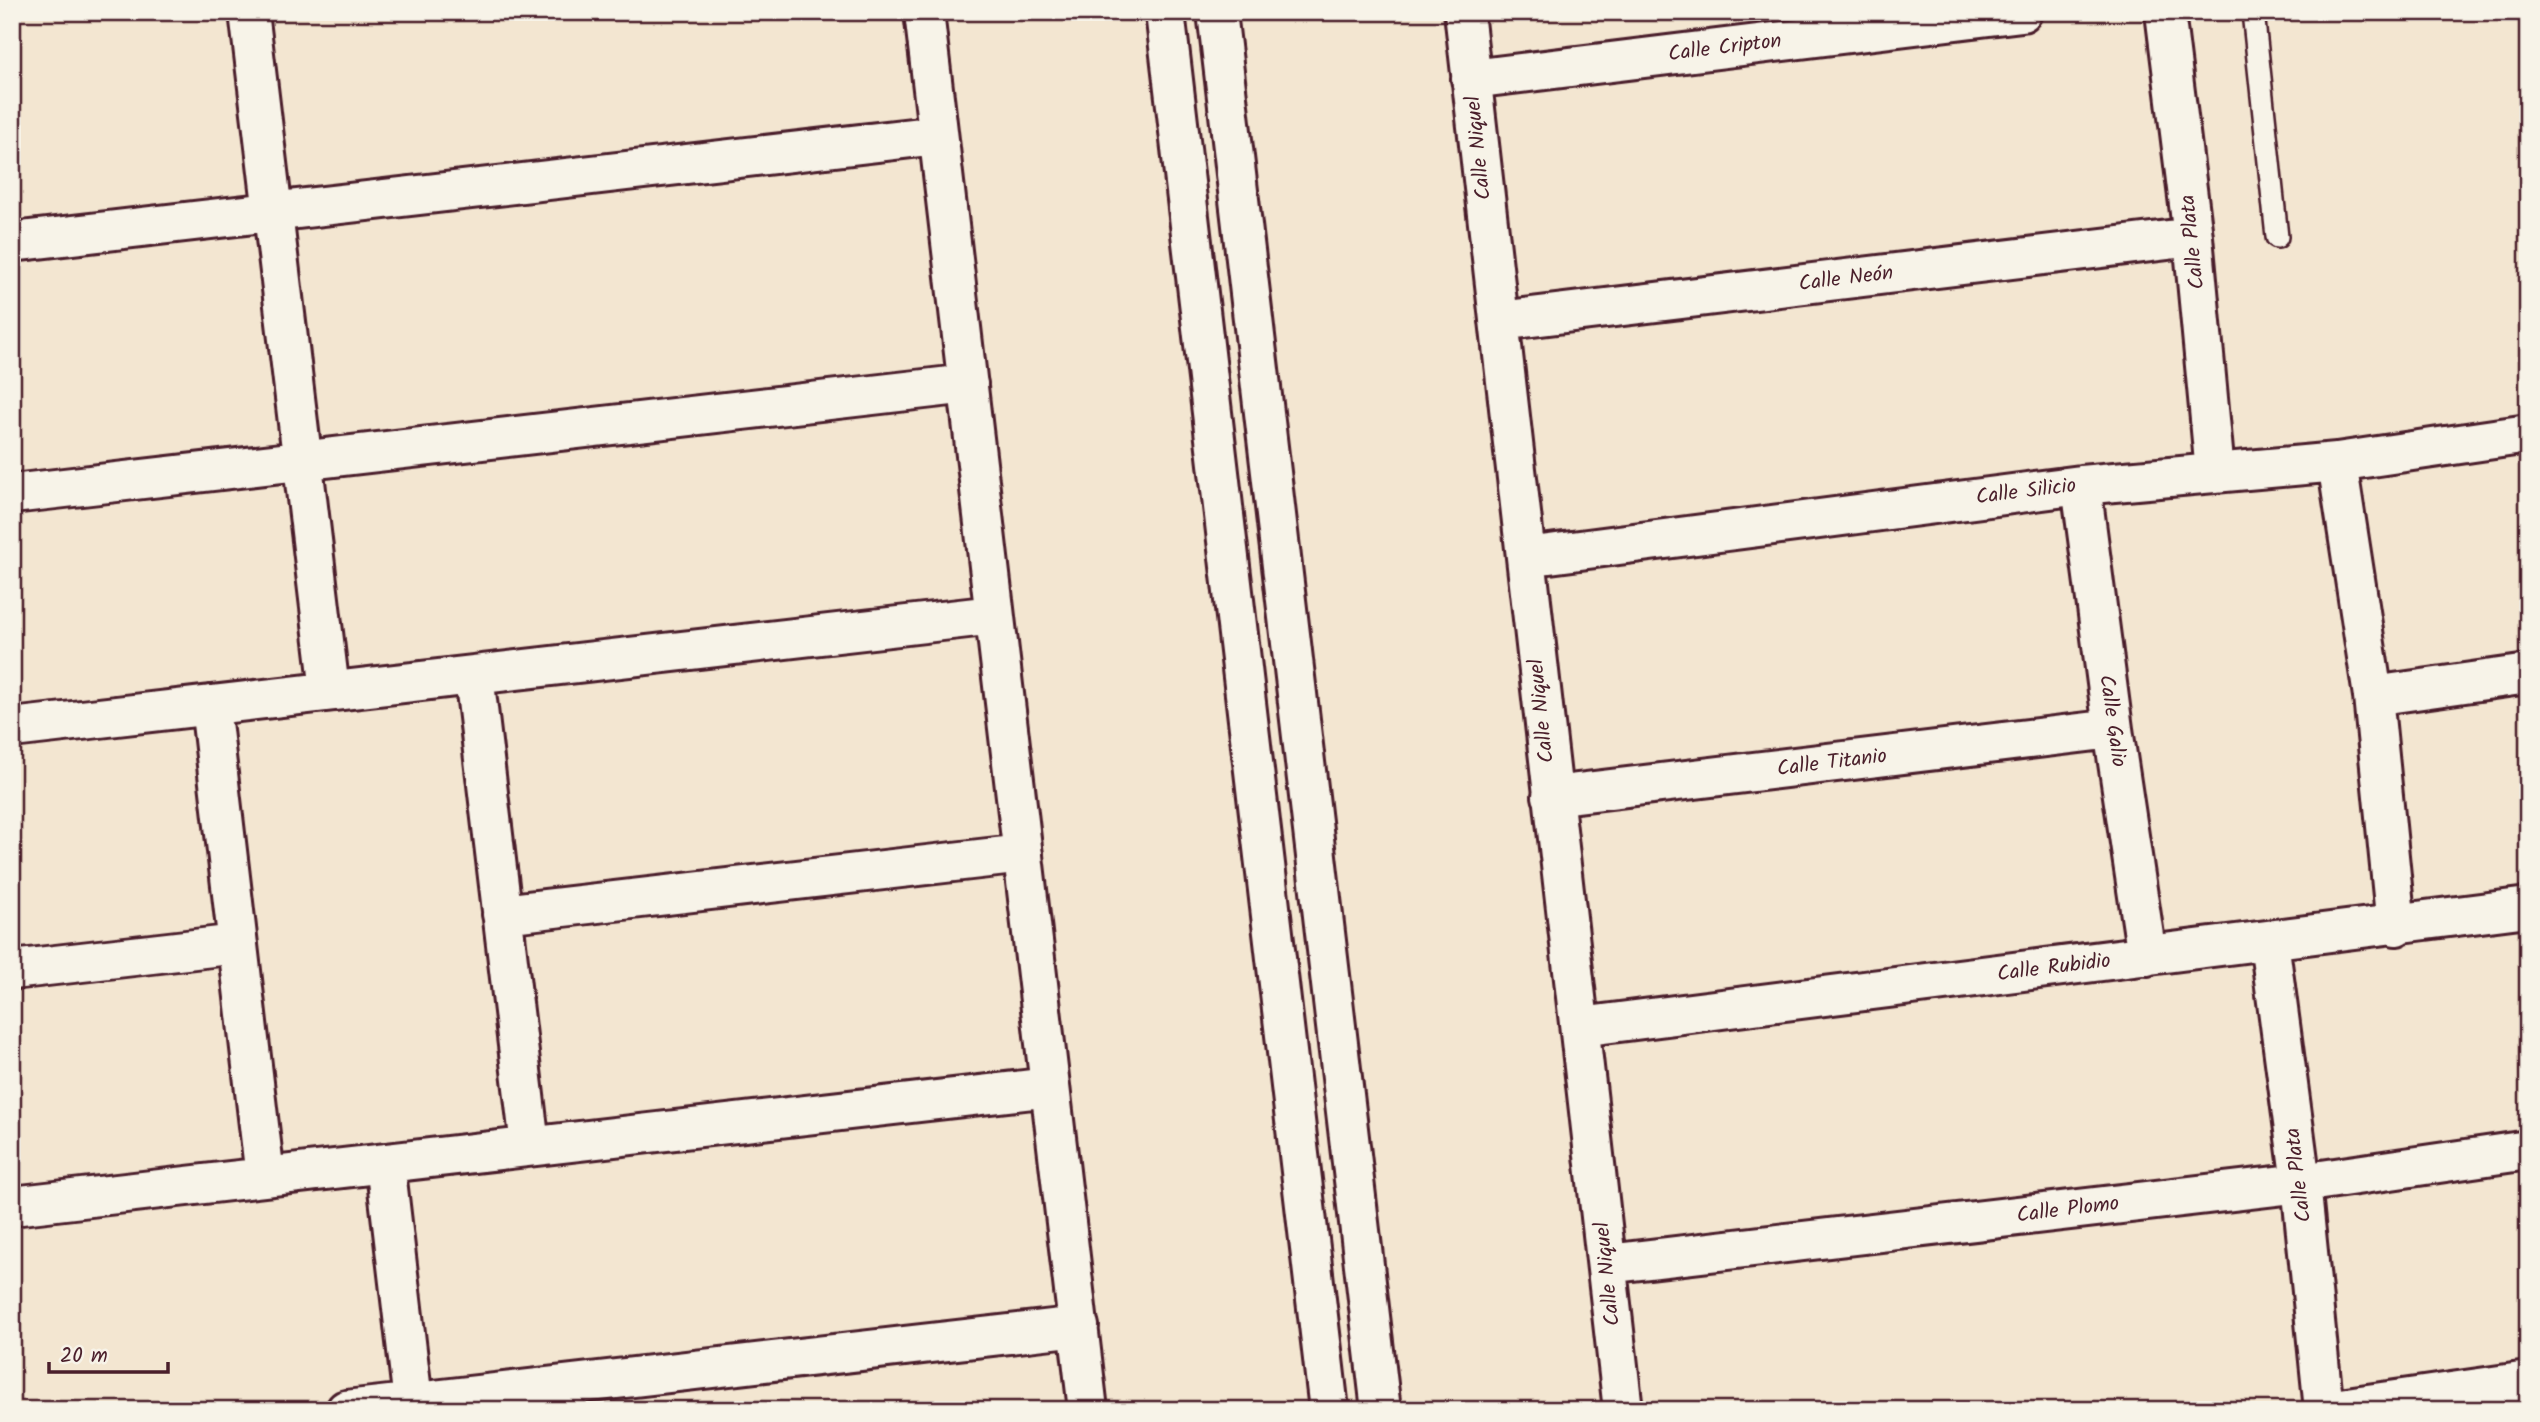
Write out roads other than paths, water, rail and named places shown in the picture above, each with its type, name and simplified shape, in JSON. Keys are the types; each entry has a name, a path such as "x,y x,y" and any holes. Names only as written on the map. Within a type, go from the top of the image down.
{"street":[{"path":"249,12 330,691"},
{"path":"924,12 1088,1410"},
{"path":"1165,12 1329,1410"},
{"path":"1217,12 1381,1410"},
{"name":"Calle Niquel","path":"1464,12 1623,1410"},
{"name":"Calle Cripton","path":"1471,79 2022,12"},
{"name":"Calle Plata","path":"2165,12 2193,237 2215,473"},
{"path":"12,242 938,135"},
{"name":"Calle Neón","path":"1499,321 2193,237"},
{"path":"12,494 968,384"},
{"name":"Calle Silicio","path":"1526,556 2081,485 2337,463 2528,434"},
{"path":"1216,443 1266,436"},
{"path":"2337,463 2373,696 2396,926"},
{"name":"Calle Galio","path":"2081,485 2113,729 2147,956"},
{"path":"12,728 994,615"},
{"path":"2373,696 2528,674"},
{"path":"474,675 530,1146"},
{"path":"209,705 265,1177"},
{"name":"Calle Titanio","path":"1552,796 2113,729"},
{"path":"502,914 1023,854"},
{"name":"Calle Rubidio","path":"1580,1027 2396,926 2528,907"},
{"name":"Calle Plata","path":"2269,941 2301,1183 2325,1410"},
{"path":"12,970 238,944"},
{"path":"1279,977 1328,972"},
{"path":"12,1206 1050,1087"},
{"name":"Calle Plomo","path":"1607,1264 2301,1183 2528,1150"},
{"path":"385,1163 414,1406"},
{"path":"346,1410 414,1406 1079,1326"},
{"path":"2325,1410 2528,1381"}],"lane":[{"path":"2253,12 2277,237"}]}
